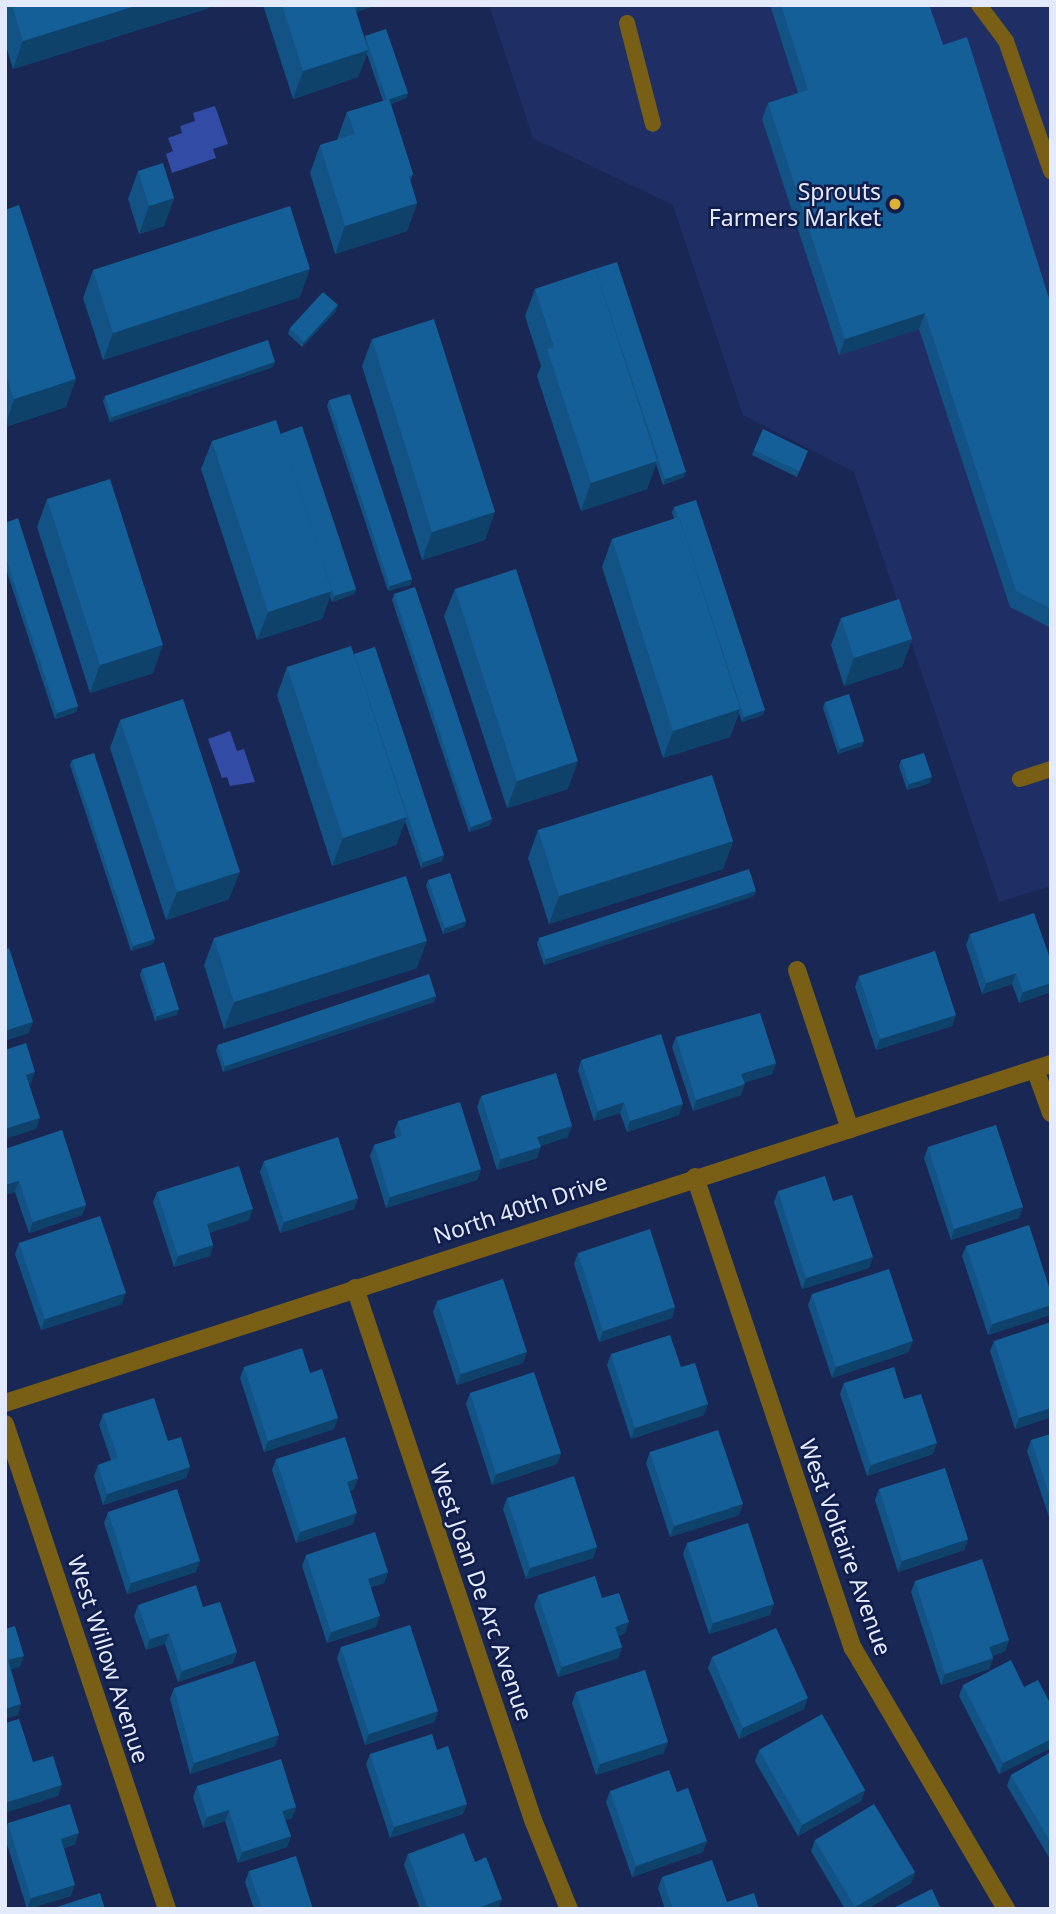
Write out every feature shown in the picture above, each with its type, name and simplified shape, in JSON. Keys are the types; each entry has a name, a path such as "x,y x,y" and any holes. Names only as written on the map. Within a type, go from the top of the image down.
{"street":[{"path":"797,970 850,1129"},
{"path":"1043,1067 1051,1113"},
{"name":"North 40th Drive","path":"5,1403 695,1177 1043,1067"},
{"name":"West Voltaire Avenue","path":"695,1177 853,1648 1006,1909"},
{"name":"West Joan De Arc Avenue","path":"355,1288 533,1820 569,1909"},
{"name":"West Willow Avenue","path":"5,1424 167,1909"}],"lane":[{"path":"979,5 1006,41 1051,171"},
{"path":"627,23 653,124"},
{"path":"1020,779 1051,769"}],"shaded area":[{"path":"489,5 1051,5 1051,886 999,902 854,472 743,415 673,205 533,138"},
{"path":"215,106 228,144 213,149 216,158 172,173 166,154 173,151 168,138 182,133 180,126 195,121 193,113"},
{"path":"230,731 237,751 244,749 255,782 230,786 227,777 222,778 208,739"}],"building":[{"path":"12,5 138,5 23,41"},
{"path":"282,5 354,5 368,50 303,71"},
{"path":"781,5 929,5 943,45 967,37 1051,305 1051,609 1016,591 925,313 845,339 768,103 808,90"},
{"path":"386,29 408,93 387,100 365,36"},
{"path":"389,99 413,174 409,176 417,203 345,226 320,145 355,134 347,112"},
{"path":"163,163 174,198 149,206 138,171"},
{"path":"19,205 76,379 14,399 5,372 5,210"},
{"path":"290,206 310,269 113,333 93,270"},
{"path":"617,262 686,472 665,479 595,269"},
{"path":"595,269 657,461 591,483 547,349 554,347 535,289"},
{"path":"323,292 338,305 304,342 290,328"},
{"path":"434,319 495,512 432,532 372,339"},
{"path":"268,340 275,362 112,417 105,396"},
{"path":"350,394 412,579 390,586 329,400"},
{"path":"276,420 332,591 268,612 212,441"},
{"path":"302,426 356,589 334,596 280,434"},
{"path":"763,429 808,451 799,471 754,450"},
{"path":"110,479 163,645 100,665 47,499"},
{"path":"696,500 765,710 744,717 674,507"},
{"path":"679,517 740,709 673,731 612,539"},
{"path":"18,518 78,706 57,713 5,555 5,523"},
{"path":"516,569 578,761 517,781 455,589"},
{"path":"415,587 492,819 471,827 394,594"},
{"path":"899,599 912,639 854,658 841,618"},
{"path":"351,646 407,817 343,838 287,667"},
{"path":"375,647 444,855 423,862 354,654"},
{"path":"849,694 864,741 840,749 825,702"},
{"path":"183,699 240,872 177,892 120,720"},
{"path":"94,753 155,939 133,946 72,760"},
{"path":"924,753 932,777 909,784 901,760"},
{"path":"712,775 733,841 559,896 538,830"},
{"path":"749,869 756,891 546,959 539,938"},
{"path":"450,873 466,921 445,928 428,880"},
{"path":"406,876 427,941 234,1002 214,938"},
{"path":"1034,913 1051,961 1051,983 1023,992 1016,973 986,983 970,934"},
{"path":"9,948 33,1022 5,1031 5,950"},
{"path":"935,951 956,1015 880,1039 859,976"},
{"path":"164,962 179,1009 157,1016 142,969"},
{"path":"429,974 436,996 225,1066 218,1045"},
{"path":"760,1013 776,1063 741,1074 745,1084 696,1100 676,1037"},
{"path":"661,1034 683,1104 630,1121 624,1102 598,1111 581,1060"},
{"path":"26,1043 35,1072 26,1075 40,1118 5,1129 5,1050"},
{"path":"556,1073 572,1126 537,1137 541,1147 501,1159 481,1096"},
{"path":"460,1102 481,1169 390,1197 374,1145 402,1136 398,1121"},
{"path":"996,1125 1023,1207 954,1229 928,1147"},
{"path":"62,1130 86,1205 33,1222 19,1181 5,1185 5,1149"},
{"path":"338,1137 358,1198 284,1222 264,1161"},
{"path":"239,1166 253,1209 207,1224 213,1245 178,1256 157,1192"},
{"path":"825,1176 833,1201 852,1195 873,1257 806,1278 778,1191"},
{"path":"100,1216 126,1293 45,1319 19,1243"},
{"path":"1029,1225 1051,1293 1051,1305 992,1324 966,1246"},
{"path":"650,1229 675,1307 603,1331 578,1253"},
{"path":"889,1269 913,1341 836,1367 812,1294"},
{"path":"503,1279 527,1352 461,1374 437,1301"},
{"path":"1051,1322 1051,1408 1019,1418 994,1341"},
{"path":"670,1335 681,1367 695,1363 708,1404 635,1428 611,1354"},
{"path":"302,1348 310,1373 322,1369 338,1418 268,1441 244,1367"},
{"path":"894,1367 904,1399 921,1394 937,1443 871,1465 844,1383"},
{"path":"534,1372 561,1453 496,1474 470,1393"},
{"path":"154,1398 168,1441 181,1437 190,1467 107,1494 98,1465 118,1458 103,1414"},
{"path":"718,1430 743,1504 674,1526 650,1452"},
{"path":"1051,1434 1051,1500 1031,1440"},
{"path":"345,1437 358,1478 347,1482 357,1513 300,1532 276,1459"},
{"path":"945,1468 968,1539 902,1561 879,1489"},
{"path":"574,1476 597,1547 530,1568 507,1498"},
{"path":"177,1489 200,1561 131,1583 108,1512"},
{"path":"748,1523 774,1604 713,1623 687,1543"},
{"path":"375,1532 388,1572 368,1579 380,1616 331,1632 306,1555"},
{"path":"982,1559 1009,1640 989,1647 993,1658 945,1674 915,1581"},
{"path":"595,1576 602,1598 619,1593 629,1622 615,1627 622,1647 562,1667 538,1595"},
{"path":"196,1585 203,1607 220,1602 237,1652 182,1671 169,1633 150,1639 138,1605"},
{"path":"410,1625 438,1711 369,1734 341,1647"},
{"path":"15,1626 24,1656 8,1660 21,1704 5,1709 5,1629"},
{"path":"776,1628 808,1698 743,1728 712,1657"},
{"path":"1011,1660 1024,1687 1038,1680 1051,1705 1051,1739 1003,1763 963,1685"},
{"path":"255,1661 279,1735 194,1763 174,1688"},
{"path":"645,1670 668,1742 600,1764 576,1692"},
{"path":"822,1714 865,1790 802,1825 759,1750"},
{"path":"19,1719 33,1762 53,1756 62,1785 5,1803 5,1723"},
{"path":"432,1734 437,1750 448,1746 467,1804 394,1827 370,1754"},
{"path":"1051,1752 1051,1843 1011,1775"},
{"path":"281,1759 296,1807 282,1811 291,1836 242,1852 229,1810 207,1817 197,1786"},
{"path":"669,1770 677,1792 688,1788 707,1841 636,1866 610,1791"},
{"path":"70,1804 79,1833 61,1839 75,1885 31,1898 8,1823"},
{"path":"874,1804 915,1872 855,1907 815,1840"},
{"path":"464,1833 475,1862 486,1857 502,1899 476,1909 428,1909 408,1854"},
{"path":"296,1856 313,1909 262,1909 249,1871"},
{"path":"712,1860 727,1902 754,1893 759,1909 673,1909 662,1877"},
{"path":"932,1889 941,1909 891,1909"},
{"path":"100,1893 105,1909 51,1909"}],"place":[{"name":"Sprouts Farmers Market","path":"895,204"}]}
